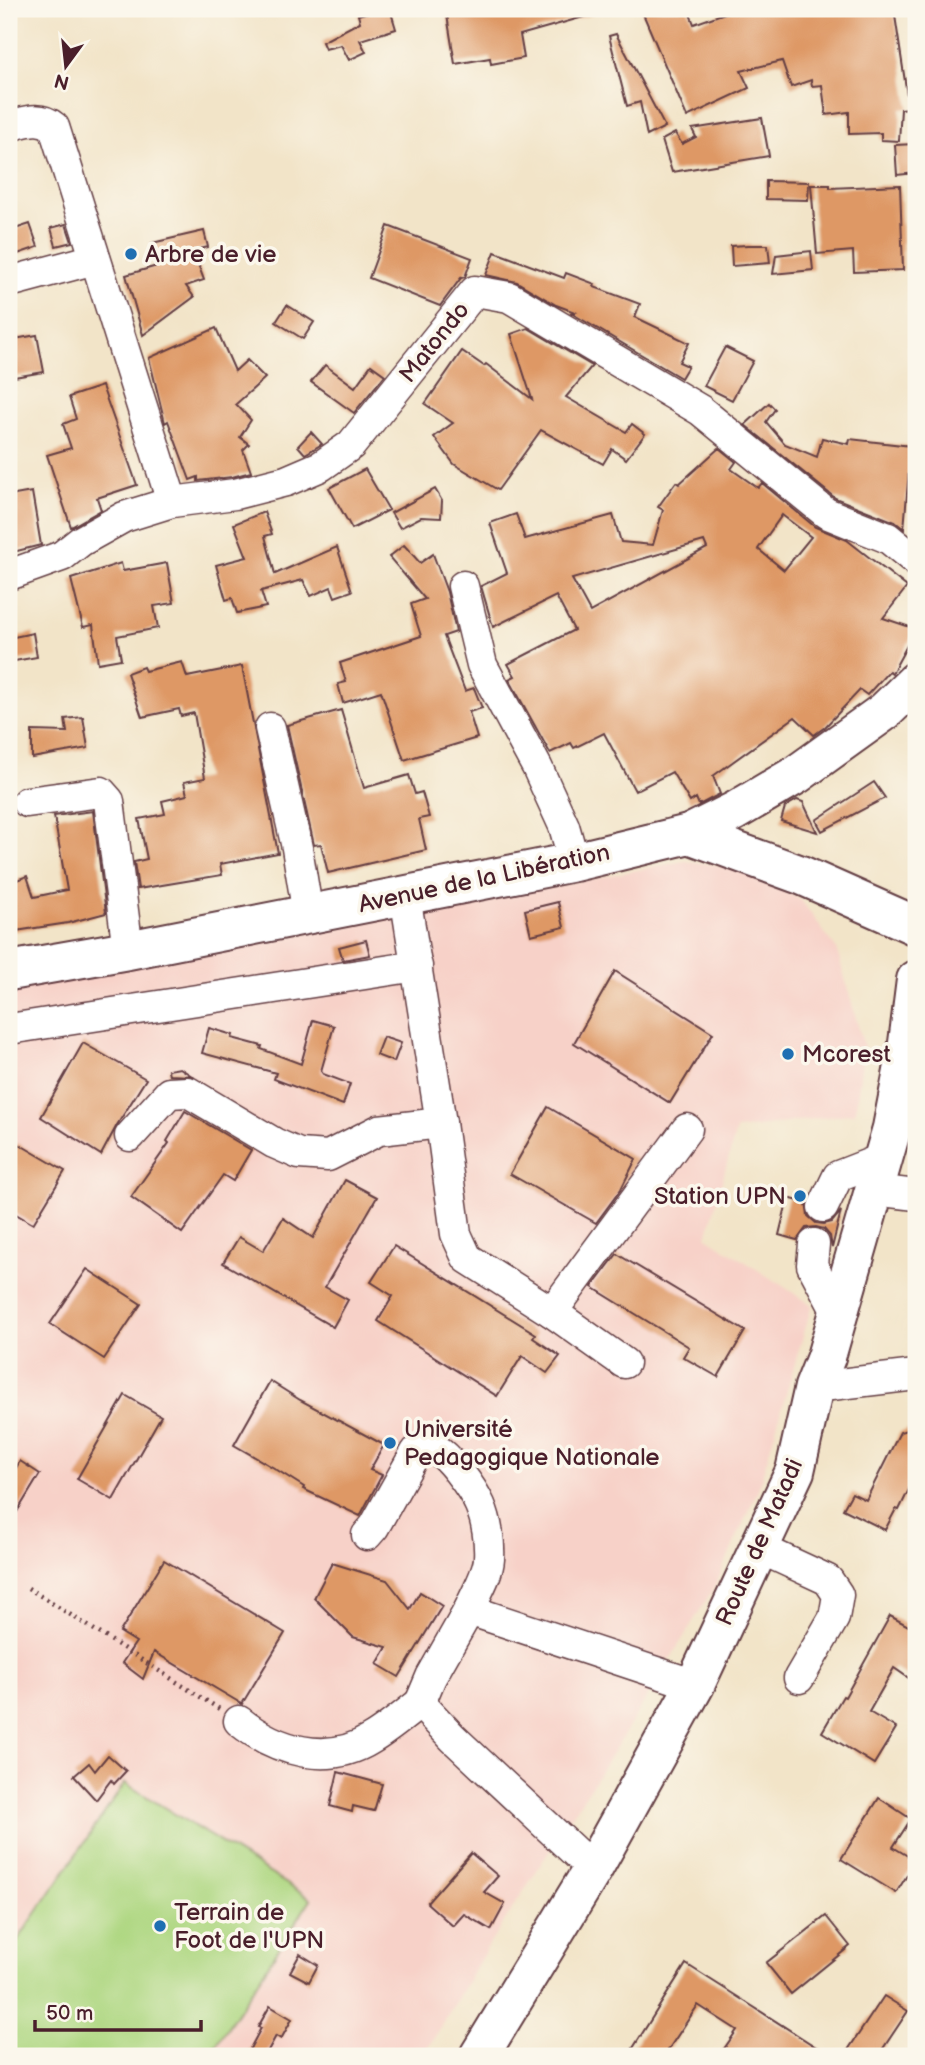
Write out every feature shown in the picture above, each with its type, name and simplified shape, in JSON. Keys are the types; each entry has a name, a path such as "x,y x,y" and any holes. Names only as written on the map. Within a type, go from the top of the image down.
{"main road":[{"name":"Avenue de la Libération","path":"9,971 574,862 689,834 796,775 885,711 916,681"},
{"path":"689,834 801,875 916,926"},
{"name":"Route de Matadi","path":"479,2056 593,1869 695,1685 795,1471 814,1387 879,1174 908,1051 916,980"}],"street":[{"path":"9,126 37,120 47,121 54,127 172,502"},
{"path":"9,282 95,259"},
{"name":"Matondo","path":"9,575 62,556 81,541 124,517 172,502 235,494 286,481 321,466 351,445 475,291 509,297 700,410 826,513 888,538 916,561"},
{"path":"463,586 482,665 537,767 564,826 574,862"},
{"path":"270,728 297,848 308,915"},
{"path":"27,802 101,792 109,801 128,950"},
{"path":"404,895 456,1234 467,1258 625,1363"},
{"path":"9,1029 417,966"},
{"path":"130,1136 169,1093 188,1091 274,1143 299,1154 328,1156 380,1130 441,1123"},
{"path":"552,1312 687,1129"},
{"path":"823,1207 838,1176 879,1174 916,1195"},
{"path":"814,1244 812,1265 838,1314"},
{"path":"814,1387 916,1375"},
{"path":"239,1721 255,1734 283,1747 315,1754 350,1749 372,1739 420,1703 431,1677 469,1611 489,1563 488,1535 480,1505 460,1474 440,1452 432,1447 424,1447 416,1452 367,1535"},
{"path":"759,1548 828,1580 838,1595 834,1618 799,1678"},
{"path":"469,1611 695,1685"},
{"path":"420,1703 453,1738 593,1869"}],"path":[{"path":"28,1588 239,1721"}],"shaded area":[{"name":"Université Pedagogique Nationale","path":"685,861 748,869 801,900 837,950 864,1047 855,1113 736,1130 707,1237 812,1305 758,1490 716,1584 622,1738 489,1945 423,2056 9,2056 9,989"}],"green space":[{"name":"Terrain de Foot de l'UPN","path":"125,1783 311,1899 209,2056 9,2056 9,1953"}],"building":[{"path":"390,9 396,29 360,40 366,52 349,60 341,45 325,49 322,42 360,22 358,15"},
{"path":"446,9 593,9 594,14 520,35 524,58 491,64 490,58 455,64"},
{"path":"641,9 688,9 694,24 736,9 894,9 909,108 901,109 899,141 881,140 881,133 849,134 849,112 826,115 822,85 812,86 811,80 791,87 782,61 741,71 749,88 687,117"},
{"path":"616,34 665,127 647,136 640,102 627,106 609,36"},
{"path":"762,118 769,156 672,172 662,140 675,133 682,144 696,137 692,129"},
{"path":"915,144 916,173 897,175 895,145"},
{"path":"766,181 809,182 808,200 766,199"},
{"path":"811,185 830,185 830,188 900,185 903,270 854,272 853,251 817,254"},
{"path":"30,224 38,247 9,257 9,231"},
{"path":"66,224 72,242 56,246 51,228"},
{"path":"388,226 472,258 465,277 461,278 440,306 369,278"},
{"path":"204,231 208,247 193,251 204,280 186,286 194,297 143,335 126,275 157,266 152,243"},
{"path":"768,245 770,263 732,266 731,246"},
{"path":"811,251 813,270 773,274 776,255"},
{"path":"495,252 564,278 566,273 640,304 635,317 689,343 679,362 688,366 681,378 571,313 575,312 556,305 517,282 486,275"},
{"path":"287,305 314,322 303,339 276,322"},
{"path":"216,328 235,371 247,360 265,378 236,404 251,420 240,437 249,444 243,450 251,472 232,477 198,481 198,477 190,480 168,421 165,423 149,358"},
{"path":"528,328 592,366 566,397 626,432 632,424 645,434 626,459 612,449 603,464 541,430 498,490 454,464 434,437 453,423 425,404 462,351 484,366 486,364 532,399 511,334"},
{"path":"37,335 44,372 14,377 9,340"},
{"path":"725,347 753,361 732,400 704,386"},
{"path":"325,365 355,387 371,365 385,375 354,413 311,382"},
{"path":"102,386 137,485 97,498 101,510 71,527 47,455 71,448 63,424 76,419 69,397"},
{"path":"769,403 775,409 766,422 785,444 817,457 822,438 849,444 850,439 911,446 904,529 895,522 835,498 745,425"},
{"path":"311,432 322,444 305,454 298,446"},
{"path":"719,448 736,462 731,469 758,488 762,483 815,527 847,540 907,587 883,618 916,629 892,673 889,671 867,695 860,690 814,735 795,717 713,776 720,794 699,805 696,798 690,802 672,772 635,791 604,733 574,748 571,743 550,753 509,679 515,676 508,664 574,630 556,596 493,627 481,586 507,573 490,523 516,514 525,539 613,515 621,542 653,545 663,510 658,507 676,482 679,484","holes":["782,515 811,537 784,570 758,549","704,541 707,548 590,612 572,579"]},
{"path":"365,469 389,510 352,529 329,488"},
{"path":"435,489 442,501 441,518 421,517 400,528 391,513"},
{"path":"32,492 41,545 9,553 9,496"},
{"path":"264,512 272,534 265,536 275,574 337,547 352,591 335,597 331,587 311,596 303,580 261,591 266,607 237,613 232,598 226,600 216,565 247,557 234,524"},
{"path":"404,545 420,563 433,554 447,592 456,632 444,636 465,691 474,688 482,708 469,712 477,738 404,760 381,691 343,703 338,684 346,682 340,663 421,636 411,604 425,599 389,557"},
{"path":"121,563 123,571 167,563 174,603 154,606 158,628 117,636 121,659 98,663 93,625 83,627 71,579"},
{"path":"33,633 37,657 9,662 9,638"},
{"path":"182,662 187,677 242,666 278,853 220,864 222,875 138,889 134,862 147,859 139,819 165,814 162,801 187,795 184,782 205,778 194,713 181,716 179,709 142,717 127,673 143,667 145,671"},
{"path":"341,710 364,788 409,775 415,794 422,792 429,817 419,819 426,850 328,873 321,844 314,845 287,725"},
{"path":"83,717 88,748 32,758 32,731 67,732 65,719"},
{"path":"874,782 885,798 822,831 816,820"},
{"path":"797,800 803,802 817,832 781,821 785,807"},
{"path":"93,811 106,913 68,923 9,932 9,883 27,876 34,897 67,890 54,816"},
{"path":"558,902 564,927 531,935 525,910"},
{"path":"366,940 370,955 343,960 339,947"},
{"path":"615,971 713,1033 670,1103 574,1043"},
{"path":"313,1020 334,1026 321,1071 350,1084 343,1105 274,1079 276,1073 202,1053 209,1028 262,1046 261,1049 301,1064"},
{"path":"383,1037 401,1043 394,1062 376,1055"},
{"path":"83,1043 146,1079 101,1155 41,1117"},
{"path":"180,1068 192,1076 169,1075 168,1070"},
{"path":"548,1107 636,1159 621,1189 596,1223 510,1174"},
{"path":"185,1111 251,1150 233,1181 223,1175 182,1233 131,1197 169,1143 167,1141"},
{"path":"17,1143 65,1171 33,1224 9,1210 9,1156"},
{"path":"345,1180 377,1197 325,1287 348,1300 333,1327 223,1263 239,1237 263,1251 283,1218 313,1238"},
{"path":"788,1198 806,1203 808,1216 816,1223 832,1222 841,1211 832,1248 830,1236 824,1229 816,1227 806,1228 797,1240 779,1235"},
{"path":"394,1246 536,1334 533,1338 560,1356 547,1373 522,1356 497,1396 378,1321 393,1296 371,1282"},
{"path":"617,1254 745,1331 718,1377 683,1357 689,1347 592,1287"},
{"path":"87,1269 141,1304 104,1359 50,1324"},
{"path":"270,1381 384,1445 370,1470 382,1475 360,1516 303,1489 304,1487 234,1445"},
{"path":"125,1395 161,1416 113,1500 77,1479"},
{"path":"916,1427 916,1475 899,1510 896,1509 885,1530 843,1509 852,1493 866,1500 900,1432"},
{"path":"20,1461 40,1474 9,1525 9,1480"},
{"path":"164,1560 285,1633 242,1704 154,1652 143,1679 122,1663 136,1642 120,1632"},
{"path":"332,1563 387,1580 410,1609 420,1592 442,1606 399,1677 377,1664 387,1647 353,1637 314,1598"},
{"path":"890,1616 916,1630 916,1683 894,1668 869,1712 896,1728 874,1764 822,1732 843,1696 845,1697"},
{"path":"108,1755 126,1771 114,1784 111,1780 96,1800 74,1776 89,1763 95,1771"},
{"path":"338,1772 382,1784 374,1811 353,1806 352,1812 330,1806"},
{"path":"879,1798 911,1819 893,1847 916,1861 896,1893 841,1859"},
{"path":"471,1853 498,1876 484,1892 505,1904 491,1930 464,1914 453,1926 427,1903"},
{"path":"826,1916 850,1946 791,1994 766,1963"},
{"path":"300,1954 318,1965 309,1982 290,1972"},
{"path":"686,1964 830,2056 719,2056 737,2030 698,2005 664,2056 628,2056"},
{"path":"884,1996 908,2011 878,2056 844,2056"},
{"path":"270,2006 292,2019 281,2039 276,2036 265,2056 246,2056 261,2028 258,2027"}],"place":[{"name":"Arbre de vie","path":"131,254"},
{"name":"Mcorest","path":"788,1054"},
{"name":"Station UPN","path":"800,1196"},
{"name":"Université Pedagogique Nationale","path":"390,1443"},
{"name":"Terrain de Foot de l'UPN","path":"160,1926"}]}
